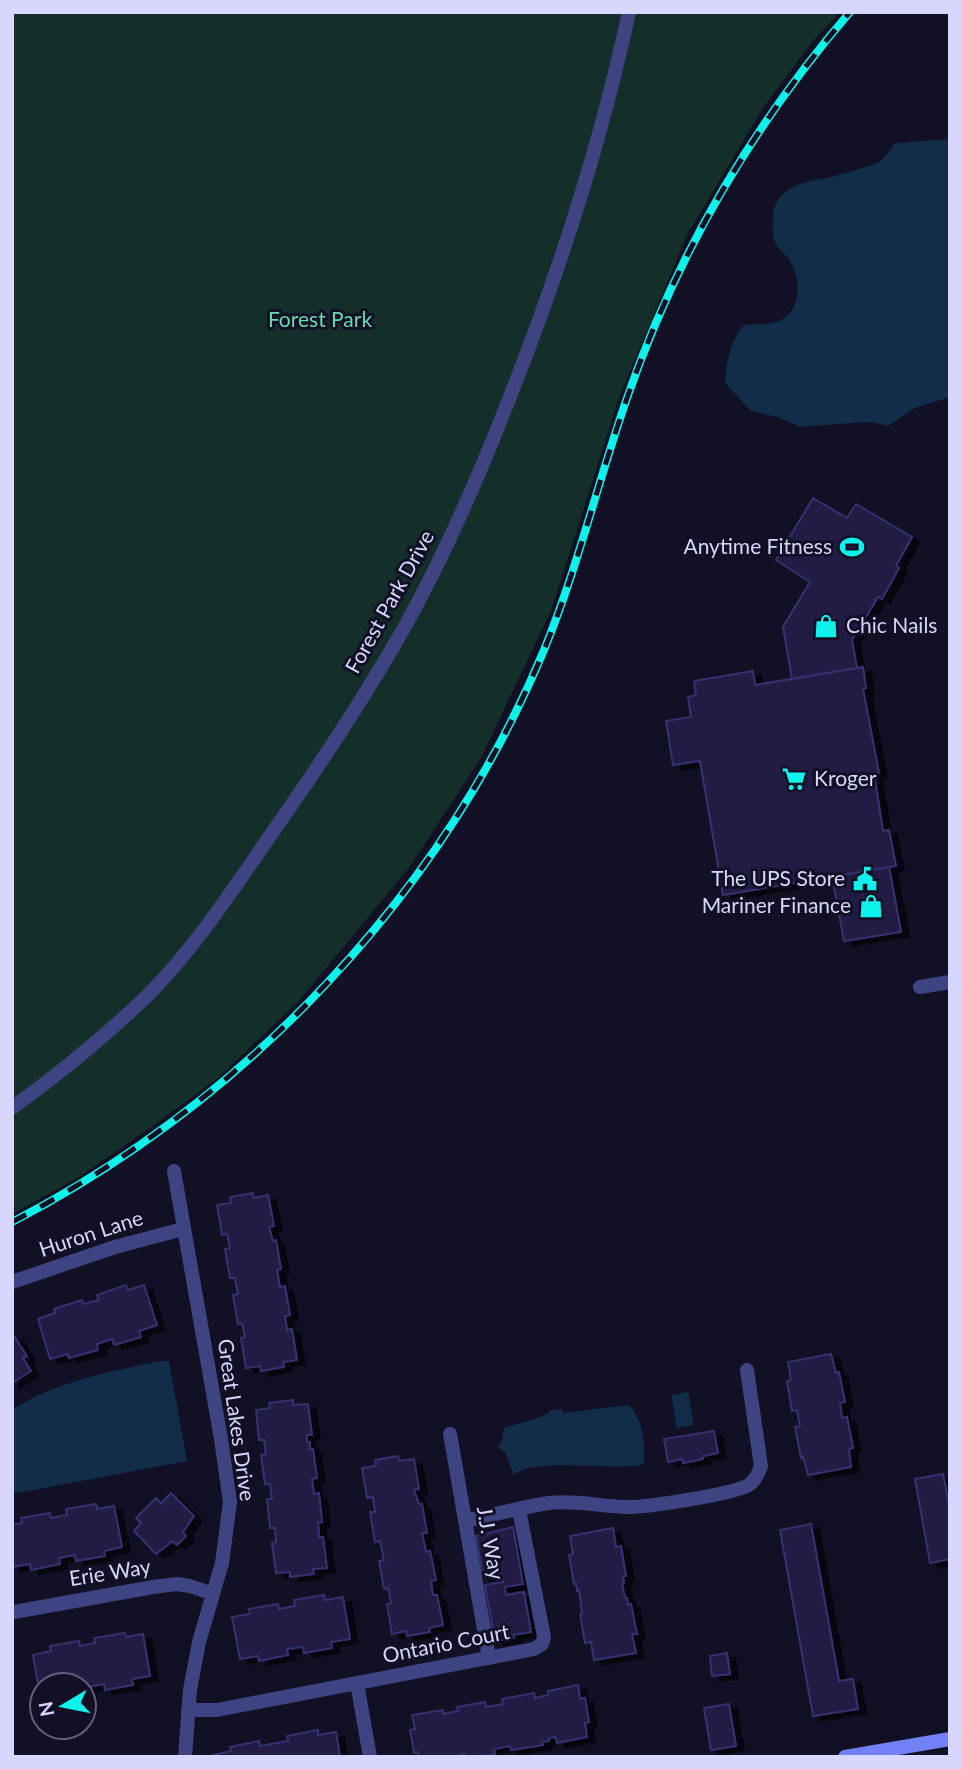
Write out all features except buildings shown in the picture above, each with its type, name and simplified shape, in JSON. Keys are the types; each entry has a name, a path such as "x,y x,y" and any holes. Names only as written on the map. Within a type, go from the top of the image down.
{"street":[{"name":"Forest Park Drive","path":"12,1108 52,1079 116,1023 146,996 187,952 329,751 404,628 458,522 523,364 559,263 600,131 629,12"},
{"path":"920,987 950,982"},
{"name":"Great Lakes Drive","path":"174,1171 230,1502 222,1563 199,1642 188,1710 184,1757"},
{"name":"Huron Lane","path":"12,1282 116,1247 184,1229"},
{"path":"465,1521 549,1503 571,1502 626,1508 644,1506 713,1494 750,1484 758,1475 761,1466 747,1370"},
{"name":"J.J. Way","path":"450,1434 489,1658"},
{"name":"J.J. Way","path":"519,1510 544,1637 542,1644"},
{"name":"Erie Way","path":"14,1612 153,1587 190,1586 213,1594"},
{"name":"Ontario Court","path":"188,1710 217,1710 534,1649 542,1644"},
{"path":"357,1683 370,1757"},
{"path":"845,1757 950,1738"}],"green space":[{"name":"Forest Park","path":"12,12 840,12 813,41 763,108 687,235 620,395 551,611 481,758 409,868 298,1002 219,1077 79,1177 12,1214"}],"water":[{"path":"950,139 950,397 915,408 888,426 871,422 800,427 777,417 751,411 725,383 733,344 744,325 768,324 781,320 789,314 797,297 798,287 793,267 774,238 773,217 778,201 795,186 877,163 895,143"},
{"path":"169,1361 187,1461 12,1494 12,1410 64,1385"},
{"path":"688,1392 694,1425 677,1428 671,1395"},
{"path":"628,1405 640,1423 644,1440 644,1464 538,1466 524,1469 514,1475 505,1453 497,1446 502,1441 504,1428 541,1417 552,1410 561,1409 564,1413"}],"railway":[{"path":"12,1222 98,1172 180,1116 257,1052 328,982 393,906 451,826 501,740 544,650 567,587 627,398 647,345 693,244 749,147 814,55 850,12"}],"place":[{"name":"Anytime Fitness","path":"852,547"},
{"name":"Chic Nails","path":"826,626"},
{"name":"Kroger","path":"794,779"},
{"name":"The UPS Store","path":"865,879"},
{"name":"Mariner Finance","path":"871,906"}]}
